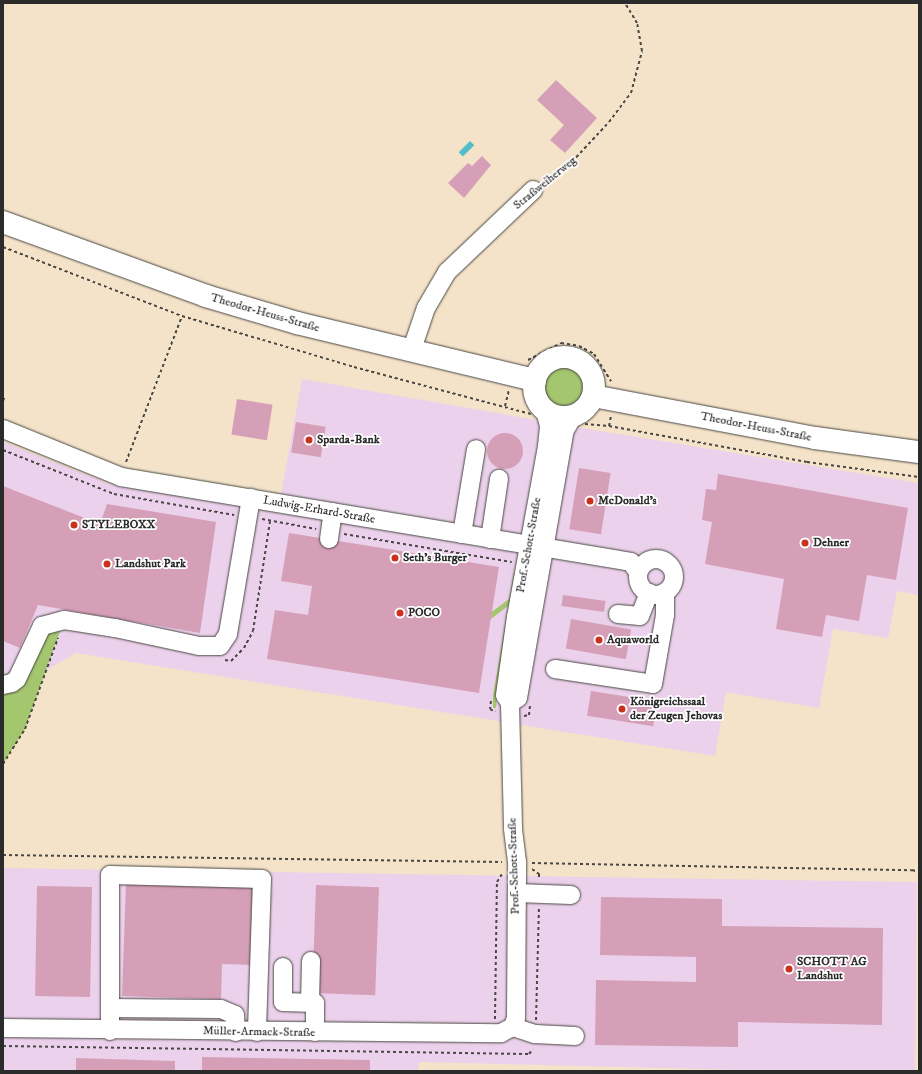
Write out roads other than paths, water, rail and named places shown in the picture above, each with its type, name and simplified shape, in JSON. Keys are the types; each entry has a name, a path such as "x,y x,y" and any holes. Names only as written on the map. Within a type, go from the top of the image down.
{"main road":[{"name":"Theodor-Heuss-Straße","path":"3,222 206,296 297,323 411,352 535,380"},
{"path":"572,358 589,369 594,382 593,396 586,409 573,416 558,417 540,414 536,396 535,380 541,368 552,360 572,358"},
{"name":"Theodor-Heuss-Straße","path":"593,396 815,438 919,452"}],"street":[{"name":"Straßweiherweg","path":"411,352 426,308 448,272 533,190"},
{"name":"Prof.-Schott-Straße","path":"537,547 548,432 540,414"},
{"name":"Prof.-Schott-Straße","path":"513,1028 516,1018 517,862 512,827 510,703 505,695 537,547 565,430 573,416"},
{"name":"Ludwig-Erhard-Straße","path":"3,429 121,477 631,562 638,572"},
{"path":"462,534 476,449"},
{"path":"490,539 499,480"},
{"path":"3,685 12,683 17,679 42,626 64,620 115,628 212,648 220,646 228,634 251,498"},
{"path":"329,539 333,512"},
{"path":"554,669 653,684 666,615 657,593 641,587 638,572 644,563 653,559 668,564 673,578 670,587 657,593 640,616 618,614"},
{"path":"110,1031 110,875 262,879 257,1032"},
{"path":"517,893 571,895"},
{"path":"310,1002 311,961"},
{"path":"283,967 283,1002 315,1002 315,1032"},
{"path":"110,1008 222,1009 235,1015 236,1032"},
{"name":"Müller-Armack-Straße","path":"3,1028 110,1031 501,1033 513,1028"},
{"path":"513,1028 535,1034 575,1036"}],"water":[{"path":"470,141 474,145 463,157 459,152"}],"place":[{"name":"Sparda-Bank","path":"309,440"},
{"name":"McDonald's","path":"590,501"},
{"name":"STYLEBOXX","path":"74,525"},
{"name":"Dehner","path":"805,543"},
{"name":"Seth’s Burger","path":"395,558"},
{"name":"Landshut Park","path":"107,564"},
{"name":"POCO","path":"400,613"},
{"name":"Aquaworld","path":"599,640"},
{"name":"Königreichssaal der Zeugen Jehovas","path":"622,709"},
{"name":"SCHOTT AG Landshut","path":"789,969"}]}
